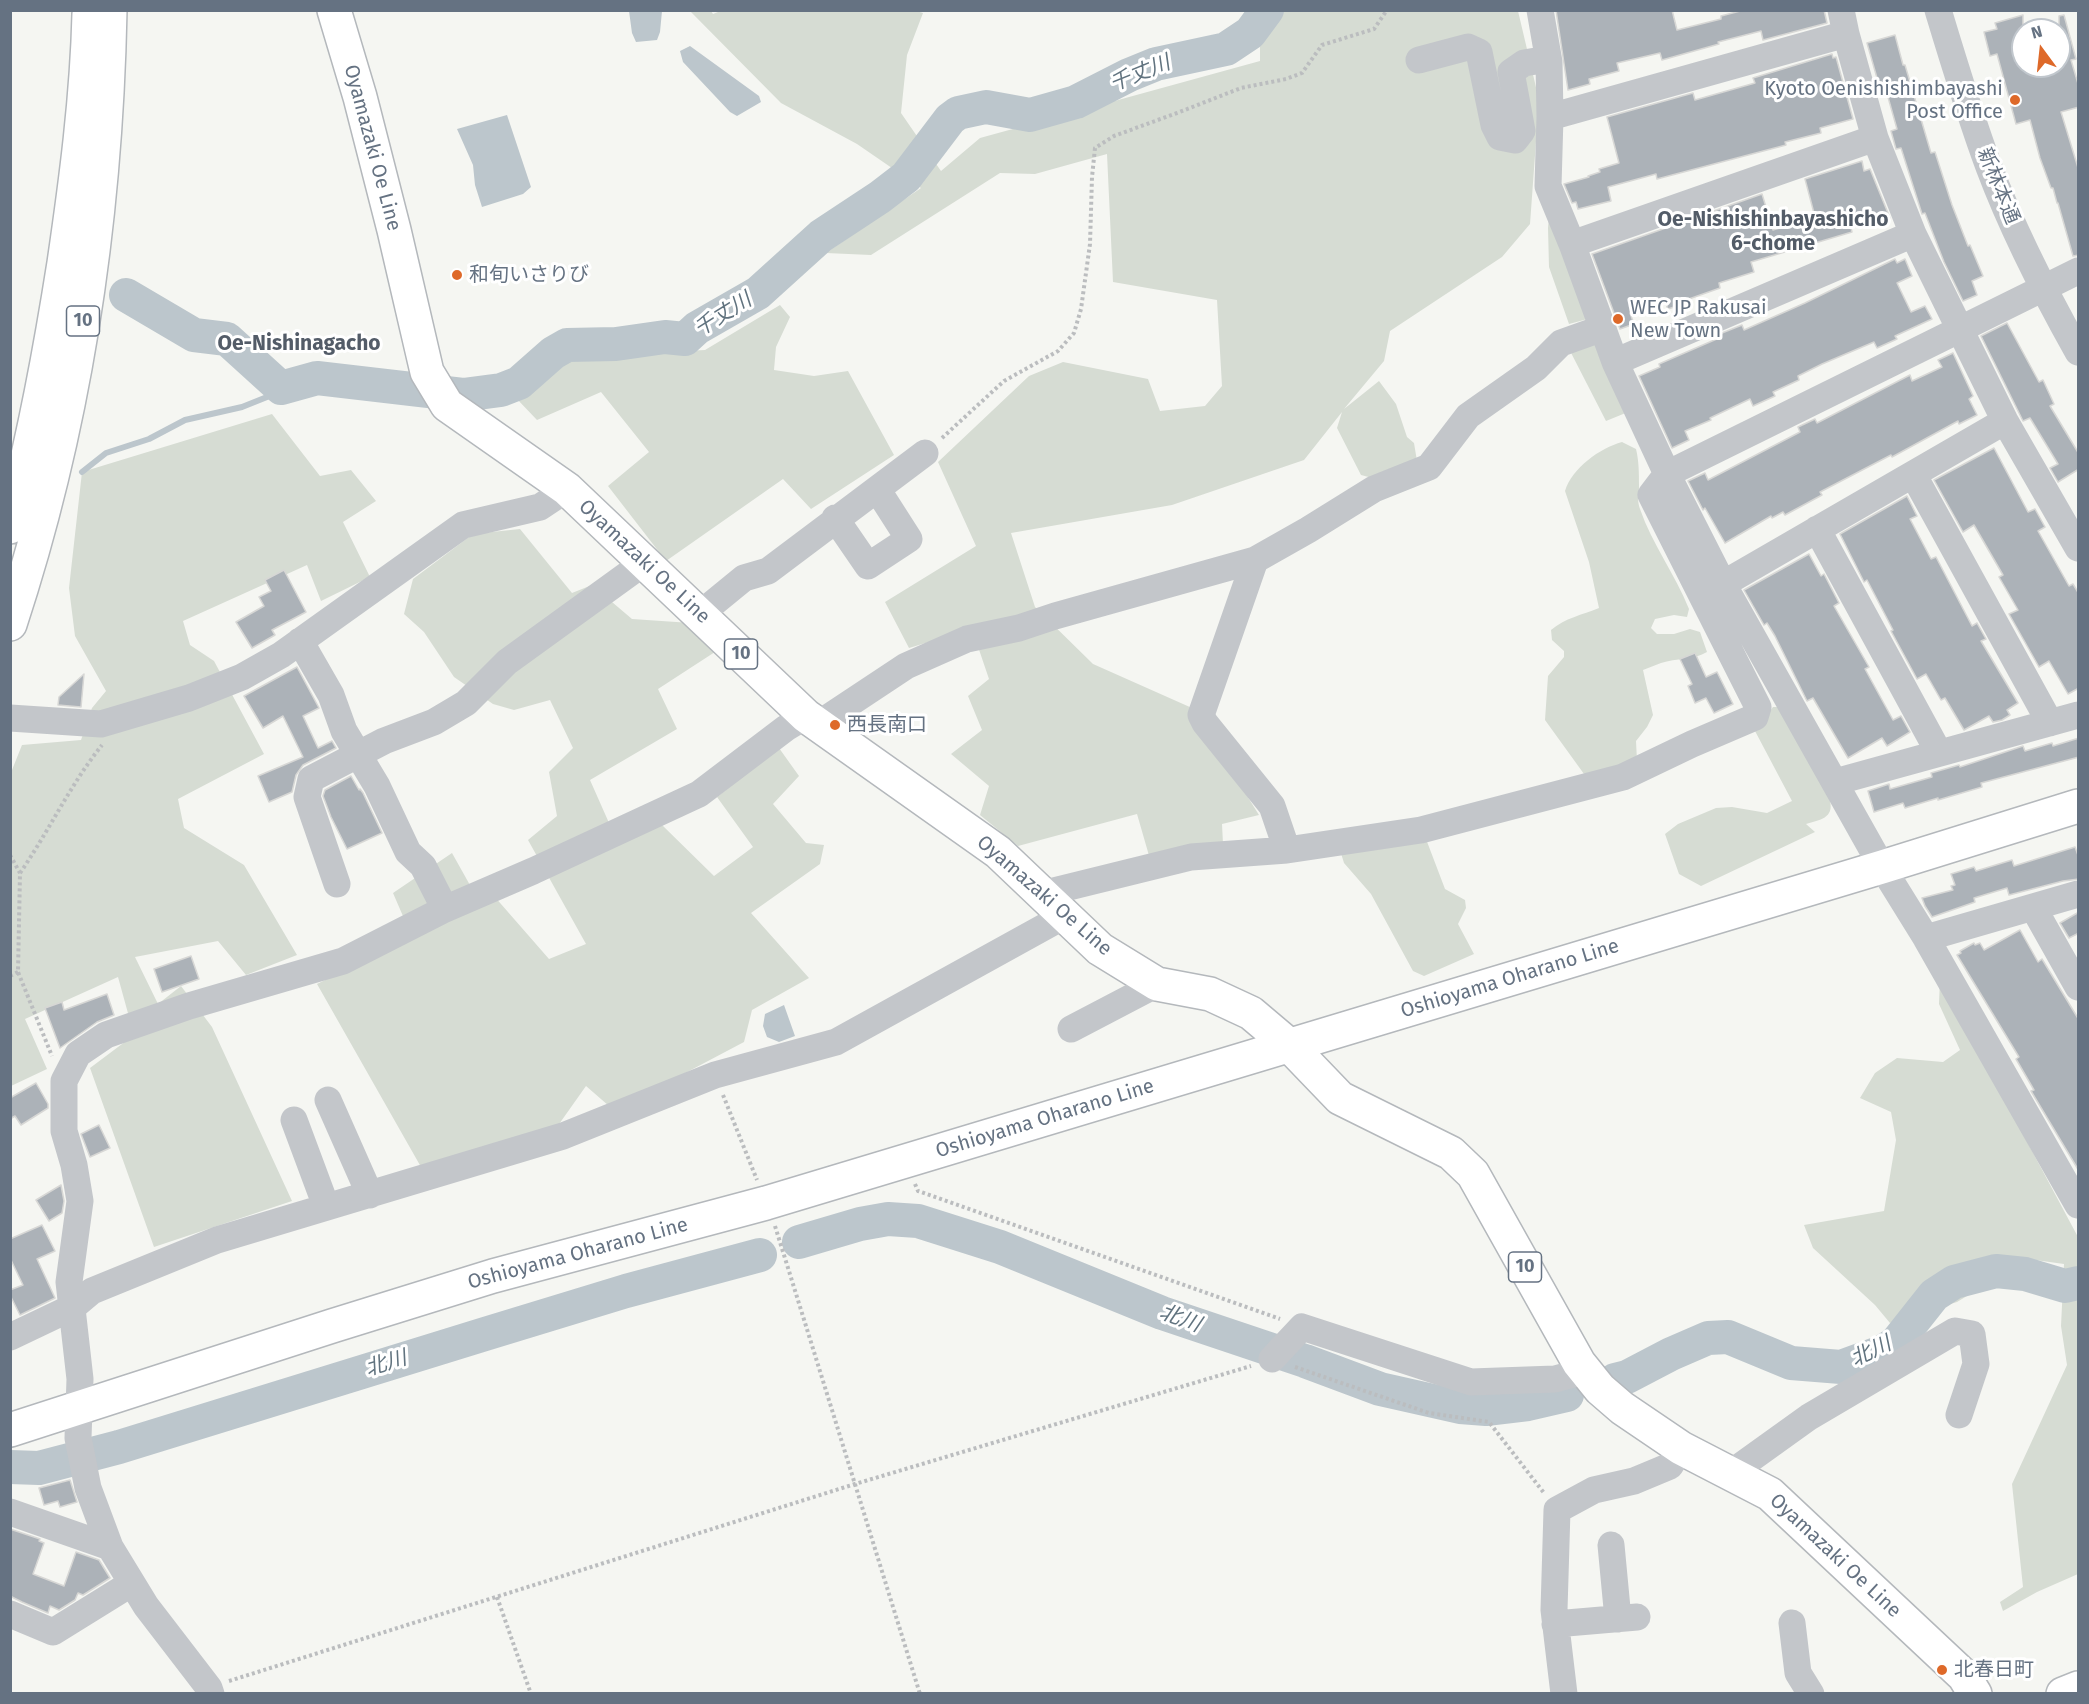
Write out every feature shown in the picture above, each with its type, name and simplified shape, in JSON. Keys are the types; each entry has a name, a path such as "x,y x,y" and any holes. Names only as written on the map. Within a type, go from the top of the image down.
{"main road":[{"name":"10","path":"10,527 37,418 66,247 83,110 89,10"},
{"name":"10","path":"10,624 46,504 68,402 91,273 109,90 111,10"},
{"name":"Oyamazaki Oe Line","path":"334,10 369,130 427,372 447,405 567,489 811,721 998,852 1100,949 1157,984 1209,994 1251,1013 1290,1046 1340,1098 1451,1153 1473,1174 1579,1363 1600,1389 1622,1408 1681,1448 1770,1494 1964,1676 1976,1694"},
{"name":"Oshioyama Oharano Line","path":"10,1430 79,1410 332,1326 494,1276 766,1203 2079,806"},
{"path":"2063,1694 2079,1688"}],"street":[{"path":"1540,10 1548,59 1550,117 1548,186 1615,362 1667,474 1723,584 1882,867 1926,938 2079,1205"},
{"name":"新林本通","path":"1938,10 1963,96 1990,169 2043,289 2079,352"},
{"path":"1550,117 1844,22 1875,138 1912,234 2005,421 2079,548"},
{"path":"1419,60 1468,47 1479,52 1494,125 1500,137 1515,140 1522,131 1511,72 1524,63 1548,59"},
{"path":"1572,244 1875,138"},
{"path":"1615,362 1912,234"},
{"path":"1041,894 1191,857 1287,850 1421,830 1623,777 1755,717 1758,707 1651,495 1667,474 2079,271"},
{"path":"210,1691 146,1606 110,1547 88,1488 78,1438 80,1379 69,1282 80,1201 74,1165 64,1131 64,1081 78,1054 106,1035 189,1006 343,961 445,909 699,794 786,728 811,721 906,666 967,639 1019,628 1255,560 1374,489 1429,467 1468,416 1536,368 1561,343 1603,328"},
{"path":"1723,584 2005,421"},
{"path":"700,614 744,578 768,570 925,453"},
{"path":"1913,474 2050,723"},
{"path":"10,718 100,724 189,698 242,677 281,655 463,525 540,507 567,489"},
{"path":"835,519 868,566 909,539 877,489"},
{"path":"1817,530 1939,753"},
{"path":"1255,560 1202,715 1205,723 1272,806 1287,850"},
{"path":"338,884 307,797 311,779 384,741 434,722 466,703 507,662 645,562"},
{"path":"300,641 331,695 344,731 377,786 408,852 423,866 445,909"},
{"path":"1835,782 2079,715"},
{"path":"1926,938 2079,894"},
{"path":"2033,907 2079,987"},
{"path":"10,1337 73,1307 92,1292 217,1240 563,1136 715,1075 836,1042 1066,915"},
{"path":"1071,1029 1157,984"},
{"path":"328,1100 370,1194"},
{"path":"294,1120 326,1206"},
{"path":"1272,1359 1302,1327 1471,1382 1555,1379 1586,1371"},
{"path":"1731,1473 1809,1417 1955,1331 1972,1334 1976,1364 1959,1415"},
{"path":"1564,1694 1554,1610 1557,1510 1594,1491 1634,1481 1670,1466 1681,1448"},
{"path":"10,1512 110,1547"},
{"path":"1555,1624 1628,1618 1611,1545"},
{"path":"10,1614 53,1632 132,1583"},
{"path":"1792,1623 1798,1672 1811,1694"}],"path":[{"path":"925,453 1004,381 1058,351 1074,333 1081,309 1090,244 1095,148 1114,136 1241,88 1286,80 1302,73 1322,45 1374,29 1387,10"},
{"path":"20,873 42,841 81,772 106,740 112,720"},
{"path":"10,855 20,873 18,972 64,1081"},
{"path":"10,976 18,972"},
{"path":"715,1075 766,1203 920,1694"},
{"path":"905,1161 918,1191 1302,1327"},
{"path":"210,1691 497,1597 855,1484 1272,1359 1429,1413 1490,1422 1557,1510"},
{"path":"497,1597 531,1694"}],"shaded area":[{"path":"723,10 913,10 923,13 907,55 901,113 941,171 980,138 1260,61 1260,41 1280,11 1518,11 1539,100 1530,224 1502,257 1390,331 1384,361 1344,409 1379,381 1396,404 1407,437 1414,443 1417,461 1380,480 1361,475 1337,428 1342,412 1304,460 1172,505 1011,533 1035,607 1093,664 1192,708 1259,815 1222,824 1223,844 1150,859 1137,814 1018,846 980,815 989,786 951,754 982,730 968,696 989,679 972,629 909,648 885,602 976,546 938,462 1029,376 1063,362 1148,379 1160,411 1205,406 1222,386 1217,300 1113,282 1107,154 1035,174 1000,173 871,255 826,253 921,188 857,144 781,103 690,11 711,11 713,14"},
{"path":"629,11 662,11 657,40 636,42 632,33"},
{"path":"690,46 759,96 761,102 737,116 730,112 683,62 680,51"},
{"path":"507,115 531,187 523,194 482,207 475,185 473,165 457,129"},
{"path":"1551,193 1595,317 1569,324 1549,267 1548,228"},
{"path":"780,305 790,317 776,347 774,370 814,376 848,371 894,455 811,509 783,479 666,561 608,486 649,452 601,392 537,420 516,398 567,357 705,350"},
{"path":"1601,333 1633,410 1606,421 1567,345"},
{"path":"272,414 320,476 351,470 376,501 343,522 370,577 321,601 307,565 183,621 190,645 214,661 264,754 178,799 184,828 244,865 297,955 246,975 218,941 135,957 158,1004 181,986 212,1027 292,1201 154,1247 90,1068 134,1035 118,977 25,1019 47,1069 11,1086 10,775 22,745 81,740 92,708 106,691 75,636 69,588 82,472"},
{"path":"1622,442 1636,449 1640,509 1689,609 1687,617 1674,615 1655,619 1651,628 1657,634 1674,634 1690,629 1700,632 1707,652 1661,663 1643,670 1653,715 1636,741 1637,761 1584,774 1545,720 1548,676 1564,657 1564,651 1552,640 1551,630 1568,620 1599,608 1589,562 1565,491 1574,474 1588,460"},
{"path":"520,529 572,593 592,585 632,619 691,623 718,650 658,689 677,729 590,780 617,841 662,825 714,876 753,847 717,797 779,748 799,776 773,804 806,843 824,845 820,864 751,913 809,978 752,1010 744,1042 655,1089 609,1106 586,1086 557,1127 421,1167 317,984 412,937 393,893 452,853 480,903 494,896 549,959 586,944 528,840 557,816 549,772 573,748 550,700 514,710 493,704 454,677 424,632 404,614 413,579 473,534"},
{"path":"1773,707 1780,707 1830,801 1830,811 1825,817 1806,824 1815,832 1701,886 1679,874 1665,834 1678,824 1716,808 1732,807 1767,813 1792,801 1755,731"},
{"path":"1426,839 1445,889 1465,900 1466,908 1458,924 1474,954 1424,976 1413,971 1371,894 1344,863 1340,850"},
{"path":"1940,979 2078,1237 2078,1574 2037,1592 2003,1611 2000,1602 2023,1587 2012,1484 2067,1365 2061,1326 2064,1264 2028,1259 1957,1302 1890,1323 1875,1305 1813,1248 1804,1225 1884,1211 1896,1140 1891,1112 1860,1098 1875,1073 1897,1058 1943,1062 1960,1050 1939,1004"},
{"path":"784,1005 795,1036 779,1042 767,1037 763,1026 765,1014"}],"building":[{"path":"1556,10 1672,10 1677,30 1721,19 1721,16 1744,10 1824,10 1827,23 1763,40 1761,31 1662,60 1660,53 1617,63 1619,71 1589,79 1590,84 1568,90"},
{"path":"2011,18 2011,78 2071,78 2071,60 2079,87 2079,107 2061,112 2079,171 2079,255 2073,256 2053,188 2051,188 2040,158 2030,120 2016,124 1997,54 1990,56 1984,32 1997,29 1995,23"},
{"path":"1895,35 1931,153 1935,152 1952,205 1983,276 1972,281 1977,295 1963,301 1944,262 1925,213 1922,214 1901,148 1896,149 1891,131 1897,129 1886,90 1881,92 1867,43"},
{"path":"2071,41 2076,59 2071,60"},
{"path":"1832,54 1833,58 1836,57 1853,119 1820,128 1821,133 1785,142 1786,145 1657,179 1656,174 1608,187 1611,201 1578,209 1576,202 1572,203 1564,184 1589,177 1600,172 1599,169 1619,163 1607,117 1693,93 1695,100 1755,83 1753,78"},
{"path":"1862,161 1864,171 1870,169 1890,218 1851,228 1852,232 1751,262 1754,272 1719,283 1720,288 1686,300 1687,303 1668,309 1665,302 1630,313 1634,324 1620,329 1592,254 1762,194 1773,230 1815,217 1805,179"},
{"path":"1895,259 1897,263 1905,259 1912,276 1897,283 1911,312 1925,306 1932,319 1895,336 1897,339 1877,348 1874,342 1822,364 1798,376 1799,380 1773,392 1775,396 1753,406 1750,399 1710,418 1711,420 1685,431 1689,440 1672,448 1639,376 1660,367 1659,364 1719,338 1717,335 1742,325 1744,330"},
{"path":"2007,323 2039,382 2043,380 2054,404 2050,406 2079,454 2079,469 2058,482 2050,468 2058,464 2030,418 2023,421 1981,336"},
{"path":"1953,353 1973,396 1969,399 1977,415 1959,424 1958,421 1892,457 1891,455 1820,492 1822,495 1785,515 1783,512 1772,518 1771,516 1725,543 1705,508 1703,510 1688,481 1705,473 1708,480 1800,432 1798,427 1815,419 1817,423 1910,375 1912,381 1942,367 1938,360"},
{"path":"1994,448 2028,512 2035,509 2045,527 2038,531 2069,586 2073,584 2079,594 2079,688 2068,694 2049,661 2039,667 2009,614 2018,610 1999,577 2003,575 1974,525 1963,532 1934,480"},
{"path":"1907,496 1917,516 1910,519 1931,559 1936,557 1972,626 1977,623 1986,639 1981,641 2018,703 2007,710 2010,715 2002,720 1993,722 1989,716 1964,730 1945,698 1941,700 1926,674 1917,679 1867,580 1864,582 1840,534"},
{"path":"1809,554 1821,576 1824,574 1839,603 1834,606 1869,667 1865,669 1893,720 1901,716 1910,732 1887,746 1882,738 1848,758 1813,698 1807,701 1775,636 1767,623 1764,625 1744,590"},
{"path":"284,570 306,612 272,630 275,635 252,648 236,622 264,606 259,597 271,591 265,580"},
{"path":"1695,653 1706,677 1717,672 1733,704 1714,713 1706,698 1695,703 1688,686 1692,684 1680,659"},
{"path":"297,667 319,708 303,716 318,748 332,741 336,748 303,765 296,775 292,792 269,802 258,776 303,757 283,716 263,728 244,696"},
{"path":"84,674 81,707 58,705 59,697"},
{"path":"2079,738 2079,757 1981,783 1982,787 1938,800 1938,798 1905,808 1903,803 1874,812 1868,791 1889,784 1890,789 1932,777 1931,773 1959,765 1960,767 2023,746 2025,751"},
{"path":"351,776 363,793 382,833 347,849 323,796 325,790"},
{"path":"2075,847 2079,858 2079,879 2009,895 2007,888 1974,898 1975,902 1932,917 1922,898 1953,890 1951,886 1955,885 1951,874 1974,867 1976,871 2012,860 2014,866"},
{"path":"2079,912 2079,933 2069,938 2060,923"},
{"path":"2020,930 2038,962 2042,959 2079,1020 2079,1171 2031,1091 2034,1090 2016,1059 2019,1057 1957,955 1974,943 1975,945 1980,943 1984,950"},
{"path":"191,956 199,979 162,992 154,969"},
{"path":"107,994 114,1015 97,1022 60,1048 45,1008 62,1002 64,1010"},
{"path":"36,1083 48,1108 21,1125 15,1116 10,1119 10,1098"},
{"path":"99,1125 110,1148 90,1157 81,1134"},
{"path":"61,1185 64,1201 62,1213 49,1221 36,1200"},
{"path":"42,1225 55,1251 37,1259 55,1298 20,1315 10,1295 10,1290 23,1285 10,1258 10,1239"},
{"path":"70,1480 77,1502 60,1507 58,1501 44,1505 39,1488"},
{"path":"10,1529 40,1539 39,1541 44,1543 33,1574 64,1586 76,1552 99,1560 110,1578 83,1595 78,1593 75,1600 59,1610 50,1606 48,1613 22,1602 10,1596"}],"waterway":[{"name":"千丈川","path":"126,295 194,335 227,339 281,388 317,378 463,395 501,390 519,383 553,353 567,345 616,344 665,337 685,339 697,328 758,293 821,236 906,177 950,119 958,113 986,107 1030,115 1076,102 1156,64 1226,49 1250,33 1267,10"},
{"path":"82,472 106,453 149,439 185,420 242,407 267,397 281,388"},
{"name":"北川","path":"799,1242 860,1224 888,1219 918,1221 1000,1247 1162,1313 1380,1389 1460,1407 1486,1409 1528,1404 1567,1395"},
{"name":"北川","path":"10,1467 39,1468 119,1447 626,1291 760,1255"},
{"name":"北川","path":"1615,1380 1627,1377 1708,1338 1728,1337 1791,1363 1841,1367 1882,1352 1896,1343 1934,1295 1954,1282 1996,1271 2025,1274 2065,1286 2078,1283"}],"place":[{"name":"Kyoto Oenishishimbayashi Post Office","path":"2015,100"},
{"name":"和旬いさりび","path":"457,275"},
{"name":"WEC JP Rakusai New Town","path":"1618,319"},
{"name":"西長南口","path":"835,725"},
{"name":"北春日町","path":"1942,1670"}],"district":[{"name":"Oe-Nishishinbayashicho 6-chome","path":"1773,232"},
{"name":"Oe-Nishinagacho","path":"299,344"}]}
